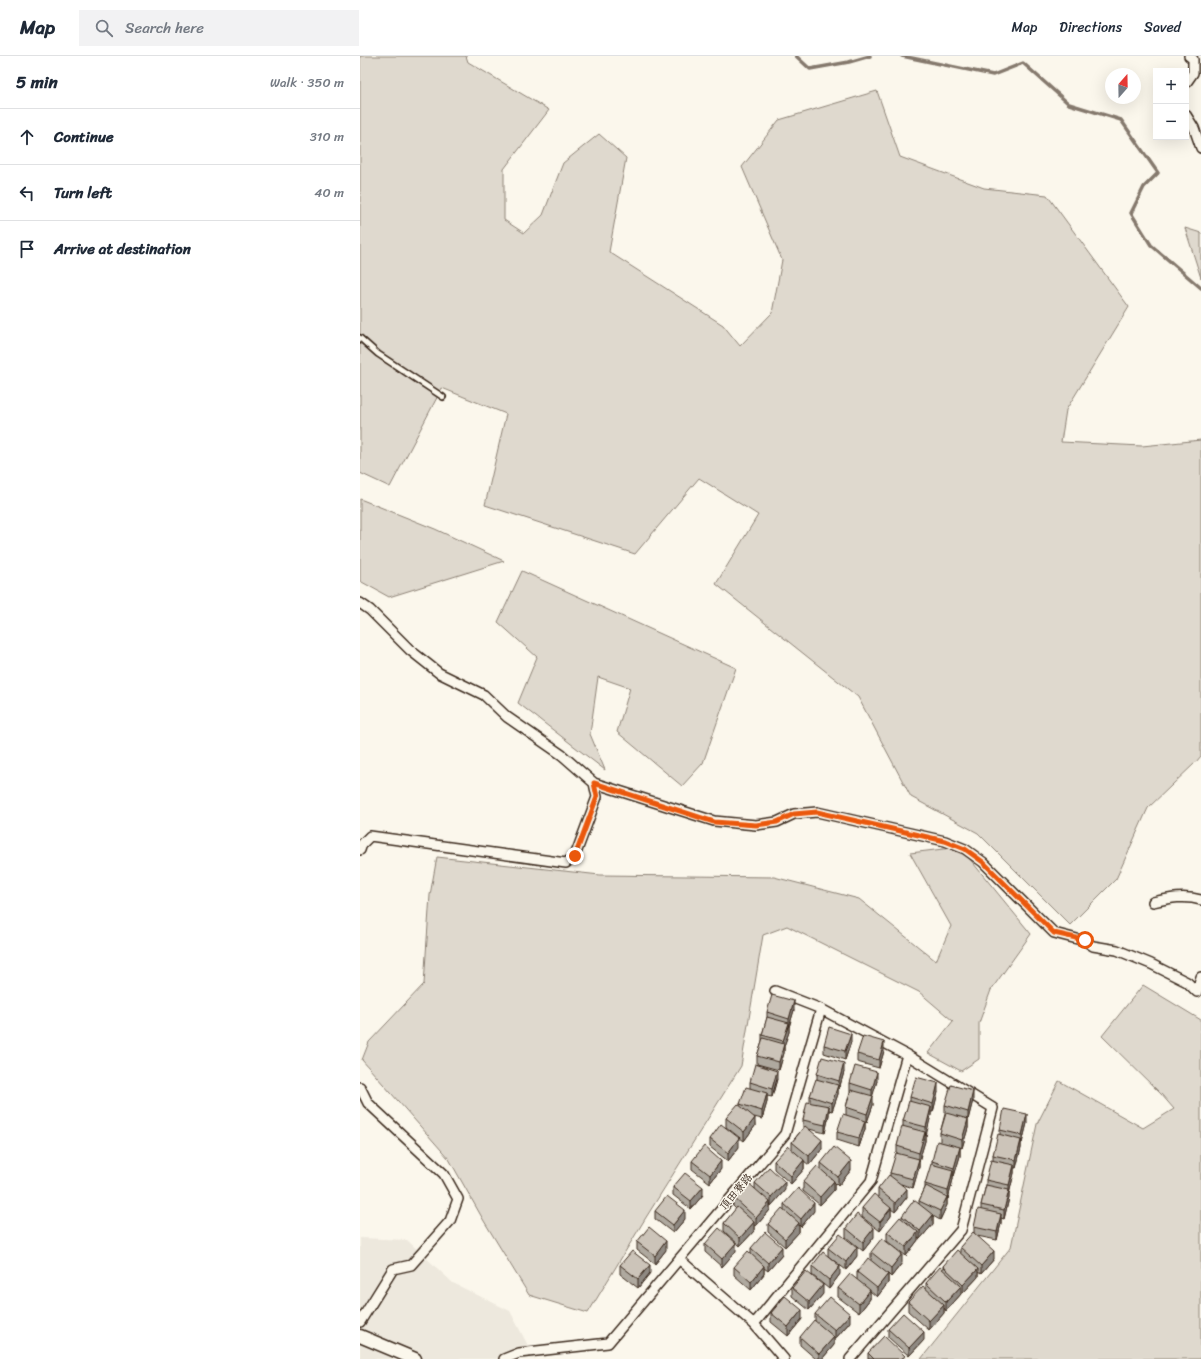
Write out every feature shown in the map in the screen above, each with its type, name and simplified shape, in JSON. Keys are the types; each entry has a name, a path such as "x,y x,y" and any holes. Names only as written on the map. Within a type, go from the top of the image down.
{"street":[{"path":"1189,56 1193,59 1193,73 1189,79"},
{"path":"1189,120 1194,128 1201,148"},
{"path":"360,603 370,610 410,650 439,673 484,695 507,717 562,756 594,783 714,822 756,825 777,822 794,814 817,812 945,841 965,849 983,862 1054,933 1085,940 1093,946 1117,950 1151,964 1187,982 1199,993"},
{"path":"360,850 362,844 370,836 566,863 575,856 597,797 594,783"},
{"path":"1154,902 1168,898 1190,896 1201,900"},
{"path":"1199,993 1201,976"},
{"path":"775,991 821,1009 907,1055 993,1108 961,1230 850,1359"},
{"name":"頂田寮路","path":"504,1359 519,1354 608,1343 785,1134 821,1009"},
{"path":"754,1324 871,1181 907,1055"},
{"path":"360,1087 368,1103 444,1174 458,1198 450,1221 411,1264 393,1269 360,1322"},
{"path":"679,1259 754,1324 784,1359"},
{"path":"360,1336 415,1359"}],"lane":[{"path":"360,338 378,354 443,397"}],"shaded area":[{"path":"360,56 466,56 468,62 549,110 504,169 504,220 524,233 543,215 563,163 599,134 626,158 609,252 723,325 740,346 772,313 782,260 742,167 779,120 877,91 900,157 984,188 1047,195 1129,307 1066,410 1061,442 1142,446 1201,440 1201,756 1148,808 1116,879 1070,925 978,833 911,797 858,697 716,584 758,515 699,478 635,554 485,505 506,414 442,388 390,487 360,473"},
{"path":"1185,228 1201,233 1201,278"},
{"path":"360,499 435,529 504,561 389,597 360,581"},
{"path":"522,571 736,668 703,763 682,786 617,732 630,688 598,677 590,734 605,770 518,703 537,657 498,622"},
{"path":"960,847 1031,934 991,990 979,1023 979,1059 961,1071 928,1053 953,1021 919,992 787,926 763,935 741,1066 588,1313 529,1295 484,1221 449,1159 362,1060 369,1042 424,984 430,895 437,857 600,875 774,877 859,899 936,961 951,926 910,853"},
{"path":"1143,985 1201,1020 1201,1359 921,1359 1011,1247 1037,1124 1059,1081 1143,1128 1174,1109 1161,1094 1102,1036"},
{"path":"360,1238 407,1240 453,1283 510,1311 535,1359 360,1359"}],"building":[{"path":"772,995 794,1001 789,1019 767,1012"},
{"path":"767,1017 789,1023 783,1041 762,1035"},
{"path":"829,1027 851,1034 845,1051 824,1045"},
{"path":"863,1036 884,1042 879,1060 857,1054"},
{"path":"763,1038 784,1044 779,1062 757,1056"},
{"path":"822,1057 844,1063 839,1081 817,1074"},
{"path":"755,1064 777,1071 772,1089 750,1082"},
{"path":"855,1066 877,1072 872,1090 850,1083"},
{"path":"916,1077 938,1083 933,1104 910,1097"},
{"path":"816,1079 838,1085 832,1103 810,1096"},
{"path":"951,1085 973,1091 968,1112 945,1105"},
{"path":"746,1087 767,1093 762,1111 740,1104"},
{"path":"851,1090 873,1096 867,1114 846,1107"},
{"path":"909,1101 931,1107 926,1127 903,1121"},
{"path":"807,1102 829,1106 825,1125 803,1120"},
{"path":"738,1104 755,1118 744,1132 726,1118"},
{"path":"1004,1109 1027,1114 1022,1135 1000,1130"},
{"path":"946,1113 968,1119 962,1140 940,1133"},
{"path":"843,1114 865,1121 859,1138 837,1132"},
{"path":"721,1124 739,1138 728,1153 710,1139"},
{"path":"805,1126 822,1140 809,1156 792,1142"},
{"path":"902,1126 925,1132 919,1153 897,1146"},
{"path":"998,1134 1021,1140 1016,1160 993,1155"},
{"path":"937,1141 960,1147 954,1168 932,1161"},
{"path":"704,1146 721,1161 710,1175 692,1161"},
{"path":"788,1146 804,1160 791,1176 774,1161"},
{"path":"834,1147 851,1161 838,1177 821,1163"},
{"path":"896,1153 919,1159 913,1179 890,1173"},
{"path":"991,1160 1014,1165 1009,1185 986,1180"},
{"path":"931,1164 953,1170 948,1191 925,1184"},
{"path":"817,1166 834,1181 820,1197 803,1182"},
{"path":"769,1167 785,1182 771,1197 755,1183"},
{"path":"685,1173 703,1187 691,1201 673,1187"},
{"path":"889,1175 907,1189 895,1203 878,1189"},
{"path":"746,1181 770,1202 756,1218 733,1197"},
{"path":"986,1185 1009,1190 1004,1210 981,1205"},
{"path":"926,1186 947,1197 940,1211 919,1201"},
{"path":"798,1188 814,1203 801,1219 784,1204"},
{"path":"874,1194 891,1208 880,1222 862,1208"},
{"path":"667,1196 685,1210 673,1225 655,1211"},
{"path":"914,1200 933,1215 920,1231 902,1216"},
{"path":"737,1207 754,1222 740,1238 724,1223"},
{"path":"782,1208 799,1223 785,1239 768,1224"},
{"path":"978,1209 1001,1214 997,1232 974,1227"},
{"path":"857,1214 874,1228 863,1242 846,1228"},
{"path":"900,1217 918,1232 906,1247 887,1232"},
{"path":"649,1227 666,1241 655,1256 637,1242"},
{"path":"719,1228 736,1243 722,1259 705,1244"},
{"path":"765,1232 782,1247 768,1263 751,1248"},
{"path":"973,1232 994,1251 981,1266 960,1247"},
{"path":"840,1234 857,1247 846,1262 828,1248"},
{"path":"882,1238 902,1254 891,1268 871,1252"},
{"path":"957,1250 978,1269 963,1285 943,1266"},
{"path":"632,1251 650,1265 638,1279 620,1265"},
{"path":"748,1251 764,1266 751,1282 734,1267"},
{"path":"823,1252 840,1266 829,1280 812,1266"},
{"path":"868,1258 888,1274 877,1288 857,1272"},
{"path":"940,1267 961,1286 946,1302 926,1283"},
{"path":"806,1271 823,1285 809,1302 792,1288"},
{"path":"850,1274 870,1290 859,1304 838,1288"},
{"path":"923,1286 944,1305 929,1321 908,1302"},
{"path":"785,1296 802,1310 788,1327 771,1313"},
{"path":"830,1297 850,1314 835,1330 815,1314"},
{"path":"903,1313 924,1332 909,1348 888,1329"},
{"path":"814,1320 834,1337 819,1354 800,1337"},
{"path":"884,1336 905,1356 901,1359 874,1359 868,1353"}],"waterway":[{"path":"796,56 810,69 849,62 870,56"},
{"path":"902,56 993,75 1023,63 1069,104 1121,120 1158,173 1144,187 1131,213 1151,245 1201,288"}],"route":[{"path":"575,856 597,797 594,783 714,822 756,825 777,822 794,814 817,812 945,841 965,849 983,862 1054,933 1085,940"}]}
